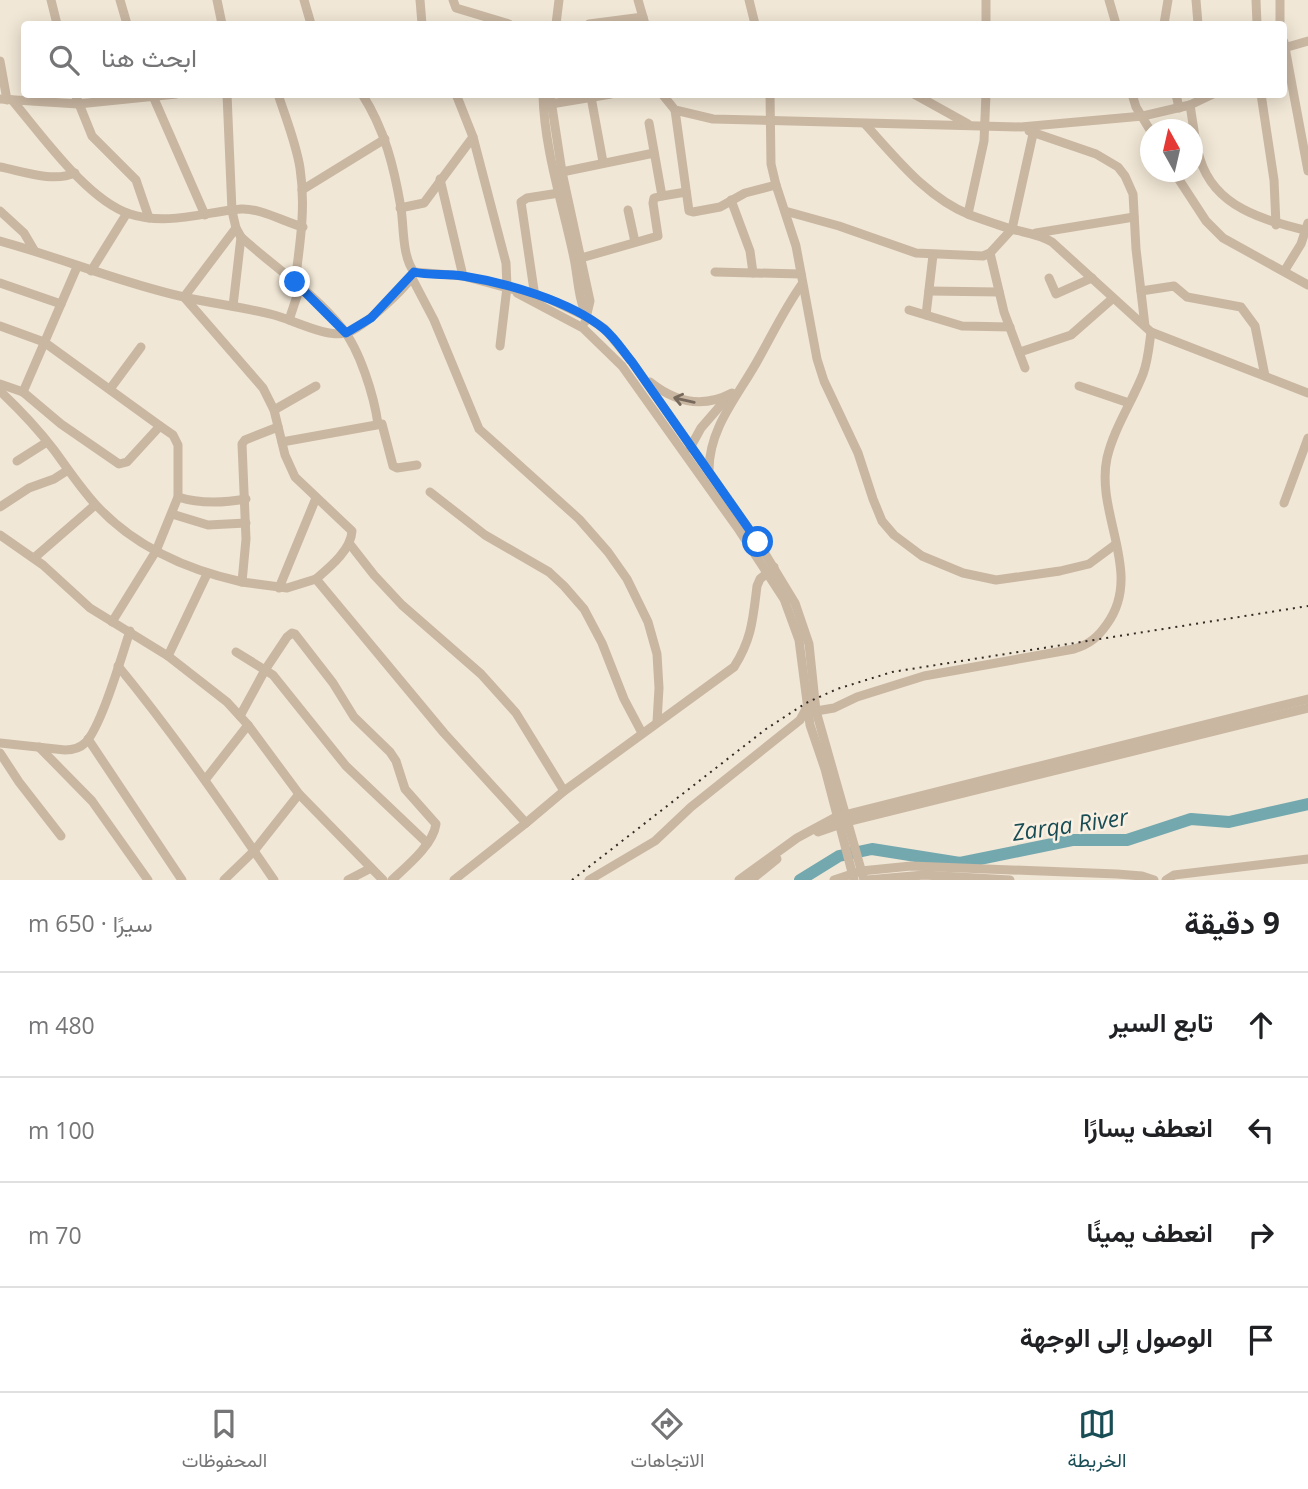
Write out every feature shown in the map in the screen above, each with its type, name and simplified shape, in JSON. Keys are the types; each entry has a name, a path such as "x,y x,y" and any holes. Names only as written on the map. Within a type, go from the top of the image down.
{"street":[{"path":"51,0 56,21"},
{"path":"120,0 126,21"},
{"path":"217,0 221,21"},
{"path":"304,0 310,21"},
{"path":"420,0 422,21"},
{"path":"453,0 456,8 499,21"},
{"path":"556,21 559,0"},
{"path":"638,0 644,21"},
{"path":"749,0 754,21"},
{"path":"986,0 986,21"},
{"path":"1109,0 1115,21"},
{"path":"1164,21 1168,0"},
{"path":"1196,0 1198,21"},
{"path":"1256,0 1256,21"},
{"path":"1280,0 1280,21"},
{"path":"1287,45 1308,41"},
{"path":"0,61 6,100 28,119 97,194 127,213 149,218 179,218 248,210 303,227"},
{"path":"1287,62 1308,171"},
{"path":"6,100 33,102 76,99 110,102 134,98"},
{"path":"153,98 205,215"},
{"path":"227,98 232,211 236,228 241,237 297,285 346,333 372,394 378,424"},
{"path":"279,98 298,157 302,190 303,227 297,285 289,320"},
{"path":"365,98 386,139 413,275 479,429 579,519 627,579 648,621 657,654 659,688 656,722"},
{"path":"458,98 473,137 508,274 500,346"},
{"path":"548,101 580,98"},
{"path":"590,98 603,162"},
{"path":"665,98 675,110 688,209 693,212 720,207 745,193 776,185"},
{"path":"769,98 771,164 796,246 811,336 824,381 858,453 878,513 894,535 922,556 963,573 996,580 1089,564 1116,544"},
{"path":"921,98 970,125"},
{"path":"968,215 986,126 986,98"},
{"path":"1134,98 1144,119"},
{"path":"1177,98 1179,108"},
{"path":"675,110 713,119 1021,127 1143,116 1190,105 1204,98"},
{"path":"1262,98 1274,180 1276,225"},
{"path":"76,99 92,136 136,180 149,218"},
{"path":"548,101 590,301 583,328"},
{"path":"548,101 559,192 575,260 582,305 587,317"},
{"path":"28,119 33,102"},
{"path":"1190,105 1200,160 1212,182 1236,206 1276,225 1307,228 1297,253 1285,271"},
{"path":"649,124 662,195"},
{"path":"865,124 940,200 968,215 1034,234 1052,242 1148,329 1308,393"},
{"path":"812,706 834,708 924,676 1074,649 1094,640 1112,617 1120,598 1121,569 1106,499 1105,471 1108,455 1146,365 1148,329 1141,291 1131,187 1118,167 1085,150 1033,134 1021,127"},
{"path":"785,211 839,226 909,251 973,257 990,253 1012,229 1033,134"},
{"path":"400,208 424,203 473,137"},
{"path":"302,190 386,139"},
{"path":"562,172 654,153"},
{"path":"0,167 54,177 75,173"},
{"path":"440,179 463,276"},
{"path":"1181,182 1206,221 1223,237 1308,285"},
{"path":"559,192 527,198 521,202 535,298 583,328 622,366 771,570"},
{"path":"581,258 658,236 654,198 686,192"},
{"path":"731,200 750,251 754,273"},
{"path":"628,210 635,242"},
{"path":"0,211 24,233 34,250"},
{"path":"91,271 127,213"},
{"path":"1034,234 1134,217"},
{"path":"184,297 236,228"},
{"path":"233,306 241,237"},
{"path":"0,241 91,271 184,297 289,320 325,332 346,333 371,318 413,275 463,276 505,287 587,317 611,335 641,375 709,472 771,570 795,625 812,706 841,795 842,820"},
{"path":"990,253 999,292 1026,368"},
{"path":"926,315 933,255"},
{"path":"23,392 77,267"},
{"path":"715,271 801,279"},
{"path":"1049,278 1056,294 1092,278"},
{"path":"709,472 712,442 801,279"},
{"path":"0,283 61,304"},
{"path":"1141,291 1174,286 1187,297 1241,307 1255,326 1265,376"},
{"path":"929,291 999,292"},
{"path":"0,391 47,442 95,505 126,533 156,551 207,574 242,582 279,588 296,587 316,579 331,566 349,542 352,531 295,477 274,410 263,388 184,297"},
{"path":"1020,352 1060,341 1071,335 1112,299"},
{"path":"909,310 965,327 1010,327"},
{"path":"0,326 44,342 173,435 178,445 178,497 172,514 156,551 112,622"},
{"path":"110,389 141,347"},
{"path":"641,375 677,400 699,402 723,398 732,393"},
{"path":"0,384 23,392 69,430 119,464 127,462 160,426"},
{"path":"686,455 701,428 741,385"},
{"path":"274,410 316,386"},
{"path":"1079,386 1129,403"},
{"path":"282,442 378,424 384,425 393,466 397,468 416,464"},
{"path":"242,582 246,499 242,444 245,440 278,427"},
{"path":"1284,503 1308,438"},
{"path":"17,461 47,442"},
{"path":"0,507 29,488 54,479 68,470"},
{"path":"430,492 485,535 554,577 578,601 602,643 624,699 642,733"},
{"path":"178,497 211,502 246,499"},
{"path":"279,588 316,498"},
{"path":"34,558 95,505"},
{"path":"172,514 208,526 246,523"},
{"path":"0,535 34,558 90,608 168,656 216,692 248,725 299,794 383,880"},
{"path":"349,542 374,575 402,605 481,674 516,713 564,791"},
{"path":"454,880 564,791 734,667 748,645 757,586 760,579 771,570"},
{"path":"168,656 207,574"},
{"path":"316,579 444,733 526,823"},
{"path":"0,743 71,750 88,740 95,728 130,631"},
{"path":"240,716 264,670 287,637 295,634 333,683 351,712 394,758 403,785 435,821 435,830 426,843 392,880"},
{"path":"236,652 280,682 326,744 426,843"},
{"path":"118,666 205,780 274,880"},
{"path":"739,880 797,838 842,820 1264,714 1308,699"},
{"path":"589,880 655,841 691,807 797,723 812,706"},
{"path":"812,706 810,725 848,836 859,877"},
{"path":"821,727 834,708"},
{"path":"1264,714 1308,708"},
{"path":"797,723 810,725"},
{"path":"205,780 248,725"},
{"path":"88,740 182,880"},
{"path":"39,747 92,801 148,880"},
{"path":"0,753 61,836"},
{"path":"224,880 254,850 299,794"},
{"path":"841,795 867,814"},
{"path":"848,836 867,814"},
{"path":"751,880 802,842 842,820"},
{"path":"1166,880 1174,875 1308,859"},
{"path":"834,880 928,867 1116,874 1154,880"},
{"path":"348,880 372,868"},
{"path":"859,877 924,875 1010,880"}],"waterway":[{"name":"Zarqa River","path":"800,880 839,856 872,849 960,863 1072,840 1127,840 1191,819 1229,822 1308,804"}],"railway":[{"path":"572,880 766,729 806,703 837,689 892,672 1308,606"}],"route":[{"path":"295,282 346,333 371,318 412,278 414,272 463,276 536,294 587,317 611,335 632,362 758,542"}]}
